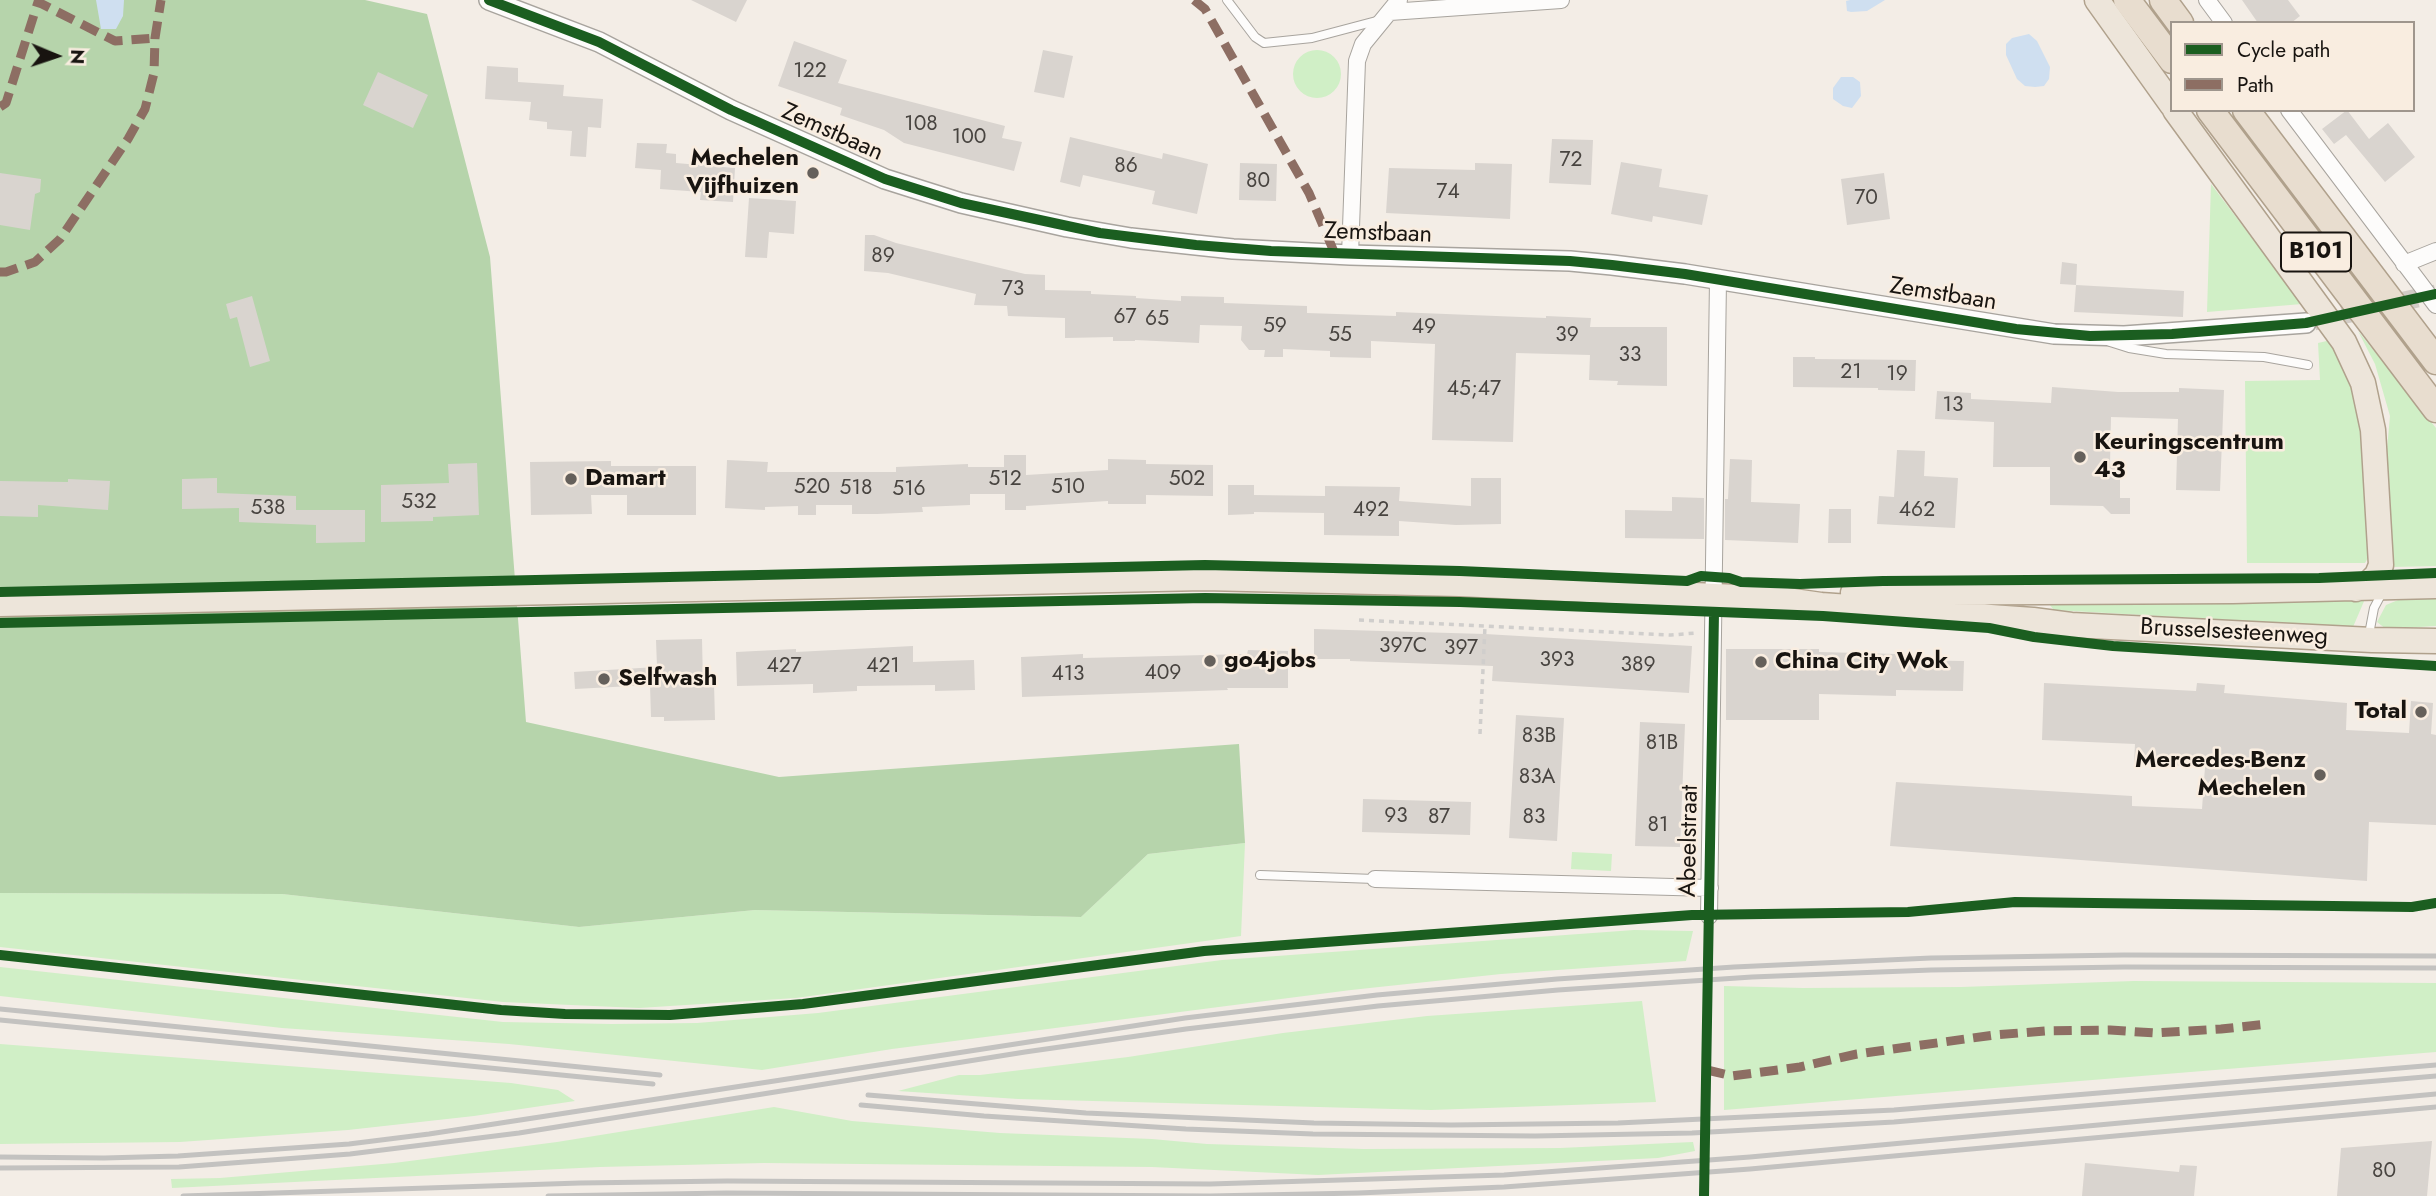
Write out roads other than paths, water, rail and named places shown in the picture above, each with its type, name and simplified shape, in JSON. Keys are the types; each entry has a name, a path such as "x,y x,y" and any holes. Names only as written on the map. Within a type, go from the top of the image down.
{"highway":[{"path":"2127,0 2170,57"},
{"path":"2163,0 2179,21"},
{"name":"B101","path":"2212,112 2430,401"},
{"name":"B101","path":"2248,112 2436,360"}],"main road":[{"path":"2097,0 2170,102"},
{"name":"B101","path":"2176,112 2344,342 2359,372 2373,430 2381,565 2377,575 2369,583 2356,589"},
{"name":"Brusselsesteenweg","path":"0,604 1204,578 1460,584 1779,599 1821,605 2071,625 2372,640 2436,640"},
{"name":"Brusselsesteenweg","path":"1779,599 1822,593 2436,586"},
{"path":"2030,592 2033,620"}],"street":[{"name":"Zemstbaan","path":"489,0 599,43 797,141 862,170 919,191 1013,216 1131,238 1350,255 1570,261 1685,274 2016,329 2090,336 2184,333 2306,323"},
{"path":"1390,11 1560,0"},
{"path":"2207,0 2223,21"},
{"name":"Zemstbaan","path":"1350,255 1357,61 1363,44 1390,11"},
{"path":"2290,112 2436,305"},
{"path":"2404,264 2436,251"},
{"name":"Abeelstraat","path":"1709,916 1718,280"},
{"name":"Abeelstraat","path":"1375,879 1710,888"}],"lane":[{"path":"1227,0 1255,37 1264,43 1312,38 1390,11"},
{"path":"2090,336 2129,348 2166,354 2264,356 2308,365"},
{"path":"2372,640 2370,629 2374,608 2384,588"},
{"path":"1260,875 1375,879"}],"water":[{"path":"96,0 124,0 123,16 116,29 101,29"},
{"path":"1885,0 1867,11 1851,12 1847,11 1846,1"},
{"path":"2029,34 2037,41 2050,67 2049,79 2044,86 2025,86 2017,79 2006,55 2006,44 2012,38"},
{"path":"1841,77 1853,77 1860,82 1861,96 1852,108 1833,99 1833,88"}],"tunnel":[{"path":"2314,321 2436,294"}],"railway":[{"path":"0,1157 178,1156 349,1144 1185,1018 1377,995 1557,979 1931,958 2124,955 2436,956"},
{"path":"0,1168 179,1167 350,1154 519,1133 1186,1029 1378,1006 1558,990 1752,977 1931,970 2125,967 2436,968"},
{"path":"0,1009 660,1075"},
{"path":"0,1020 653,1084"},
{"path":"868,1095 1086,1113 1314,1123 1618,1123 1894,1110 2436,1065"},
{"path":"861,1105 1186,1129 1313,1134 1535,1136 1692,1133 1894,1122 2436,1076"},
{"path":"183,1196 580,1183 727,1181 1210,1184 1504,1175 1750,1157 2436,1094"},
{"path":"548,1196 726,1193 1210,1196 1504,1187 1750,1169 2436,1107"}],"place":[{"name":"Mechelen Vijfhuizen","path":"813,173"},
{"name":"Keuringscentrum 43","path":"2080,457"},
{"name":"Damart","path":"571,479"},
{"name":"go4jobs","path":"1210,661"},
{"name":"China City Wok","path":"1761,662"},
{"name":"Selfwash","path":"604,679"},
{"name":"Total","path":"2421,712"},
{"name":"Mercedes-Benz Mechelen","path":"2320,775"}]}
